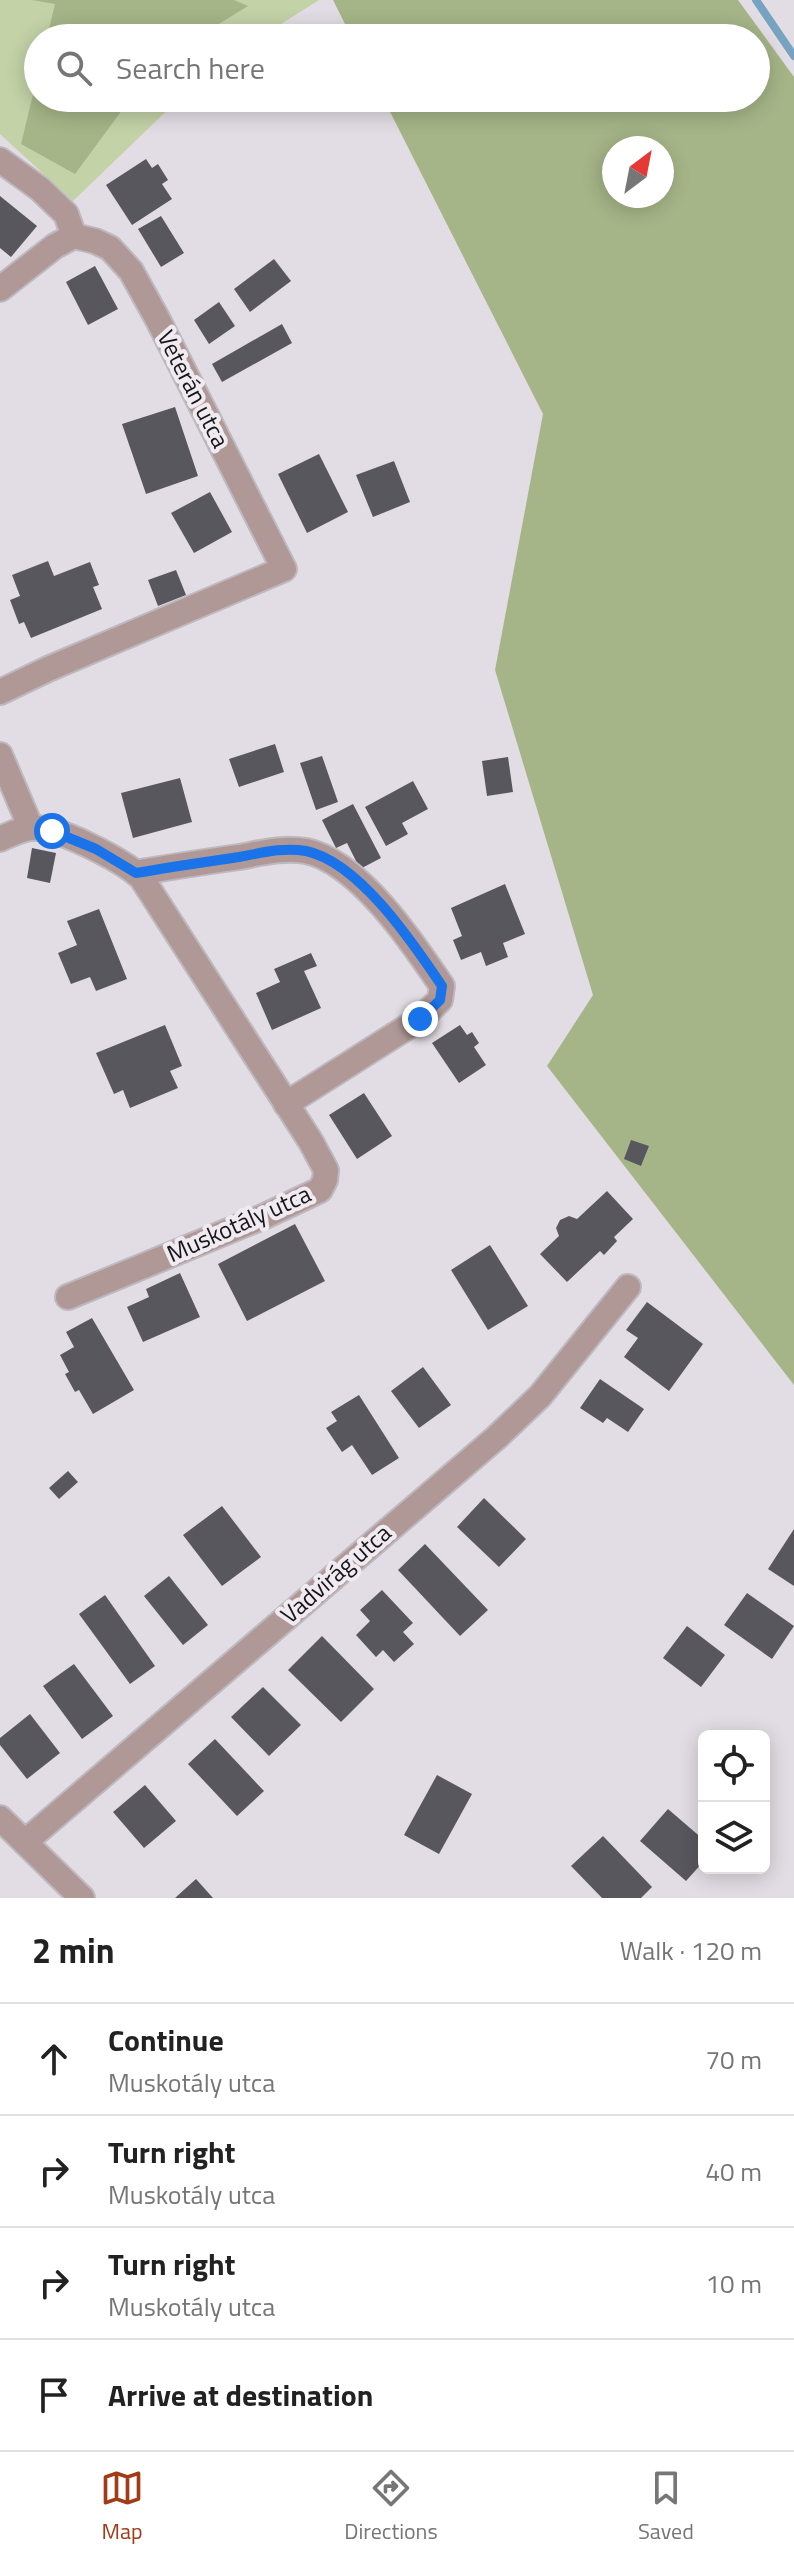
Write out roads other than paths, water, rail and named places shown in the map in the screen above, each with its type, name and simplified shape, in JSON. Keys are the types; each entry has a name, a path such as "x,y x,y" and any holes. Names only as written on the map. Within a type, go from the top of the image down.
{"street":[{"path":"0,160 40,189 66,214 74,236 55,246 0,289"},
{"name":"Veterán utca","path":"0,692 284,569 131,271 110,248 74,236"},
{"path":"0,755 31,828 0,839"},
{"name":"Muskotály utca","path":"31,828 52,831 96,849 136,873 170,920 326,1170 320,1190 265,1216 68,1297"},
{"path":"136,873 276,849 324,856 348,871 411,940 442,986 440,1000 420,1019 286,1104"},
{"name":"Vadvirág utca","path":"25,1842 497,1437 540,1396 628,1287"},
{"path":"0,1818 82,1898"}],"waterway":[{"path":"756,0 794,56"}]}
